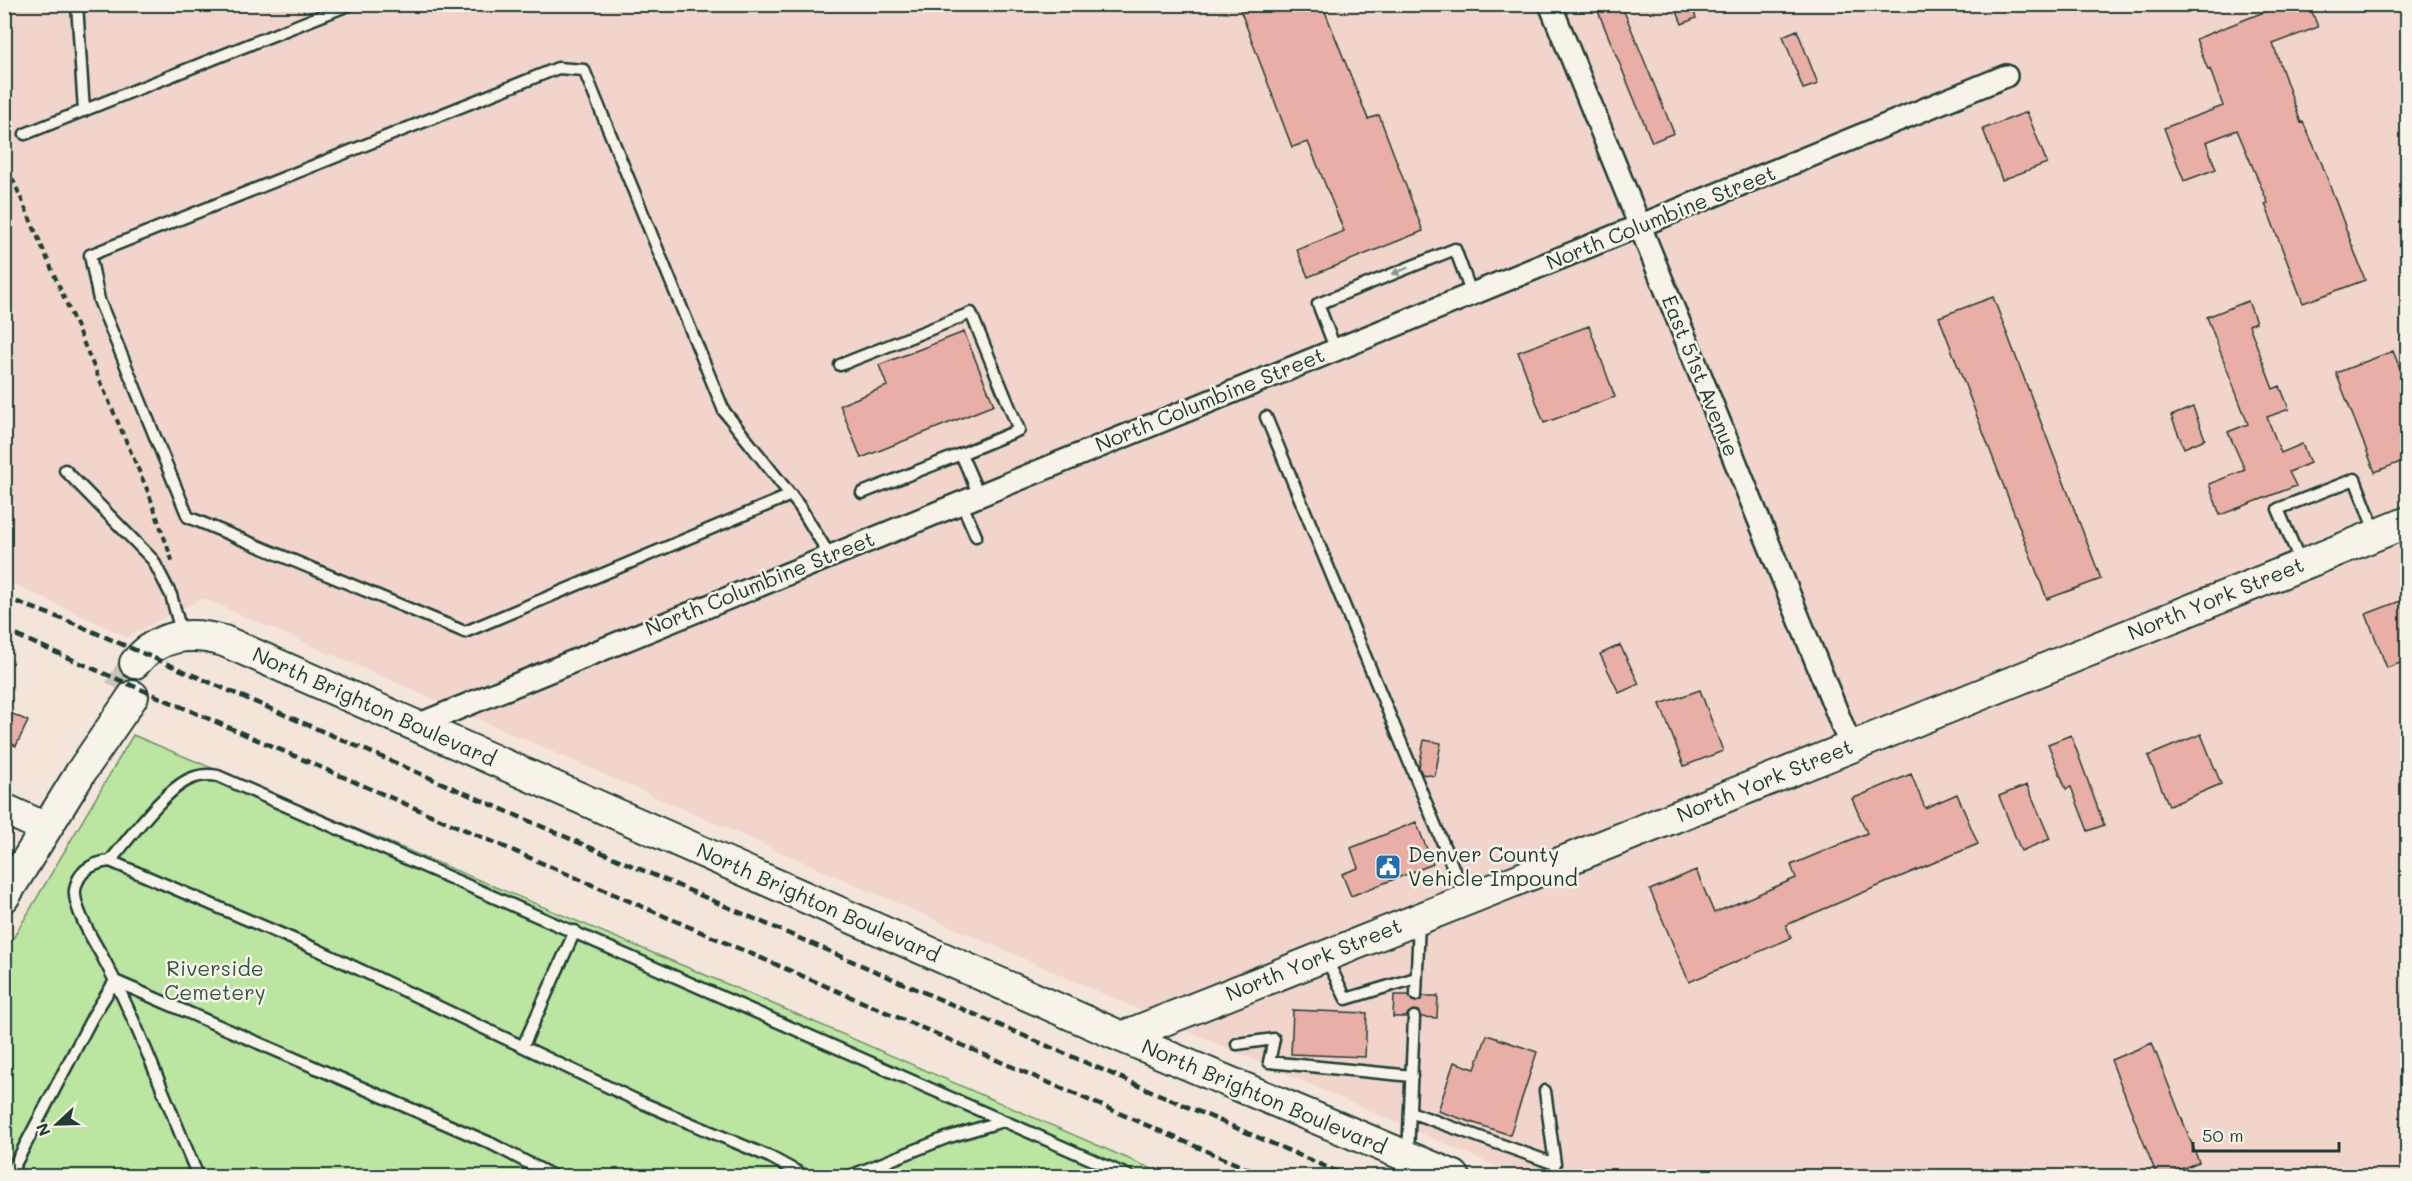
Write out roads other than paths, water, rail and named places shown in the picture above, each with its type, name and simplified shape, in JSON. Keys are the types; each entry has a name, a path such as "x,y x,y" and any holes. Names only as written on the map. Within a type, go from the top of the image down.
{"main road":[{"name":"North York Street","path":"1122,1037 1851,747 2408,522"},
{"name":"North Brighton Boulevard","path":"142,666 153,645 183,636 202,636 224,641 1122,1037 1454,1176"},
{"path":"4,897 81,772 126,693"},
{"path":"4,809 46,828"}],"street":[{"name":"East 51st Avenue","path":"1550,4 1851,747"},
{"name":"North Columbine Street","path":"415,726 1335,348 1472,295 2006,76"}],"lane":[{"path":"77,4 84,111"},
{"path":"25,134 351,4"},
{"path":"791,495 465,632 188,517 99,300 90,255 558,68 584,70 724,411 791,495 830,556"},
{"path":"1335,348 1318,304 1455,249 1472,295"},
{"path":"840,365 971,313 1018,430 862,493"},
{"path":"1266,417 1466,899"},
{"path":"961,454 976,537"},
{"path":"65,470 153,560 171,595 183,636"},
{"path":"2301,565 2278,509 2355,479 2376,534"},
{"path":"110,861 176,788 191,778 206,774 218,776 1003,1120 1117,1175 1129,1176"},
{"path":"198,1176 115,981 81,917 75,892 82,872 95,863 110,861 316,949 638,1101 770,1157 805,1176"},
{"path":"1416,995 1419,918"},
{"path":"523,1046 575,931"},
{"path":"1325,955 1346,999 1416,978"},
{"path":"9,1176 93,1016 115,981"},
{"path":"115,981 490,1143 554,1176"},
{"path":"1408,1157 1414,1017"},
{"path":"1237,1044 1274,1039 1269,1062 1412,1076"},
{"path":"1410,1112 1555,1164 1545,1091"},
{"path":"850,1176 946,1138 1003,1120"}],"tunnel":[{"path":"119,690 135,663"}],"railway":[{"path":"4,597 73,623 1347,1176"},
{"path":"4,630 1264,1176"}],"place":[{"name":"Denver County Vehicle Impound","path":"1388,867"}],"park label":[{"name":"Riverside Cemetery","path":"215,981"}]}
